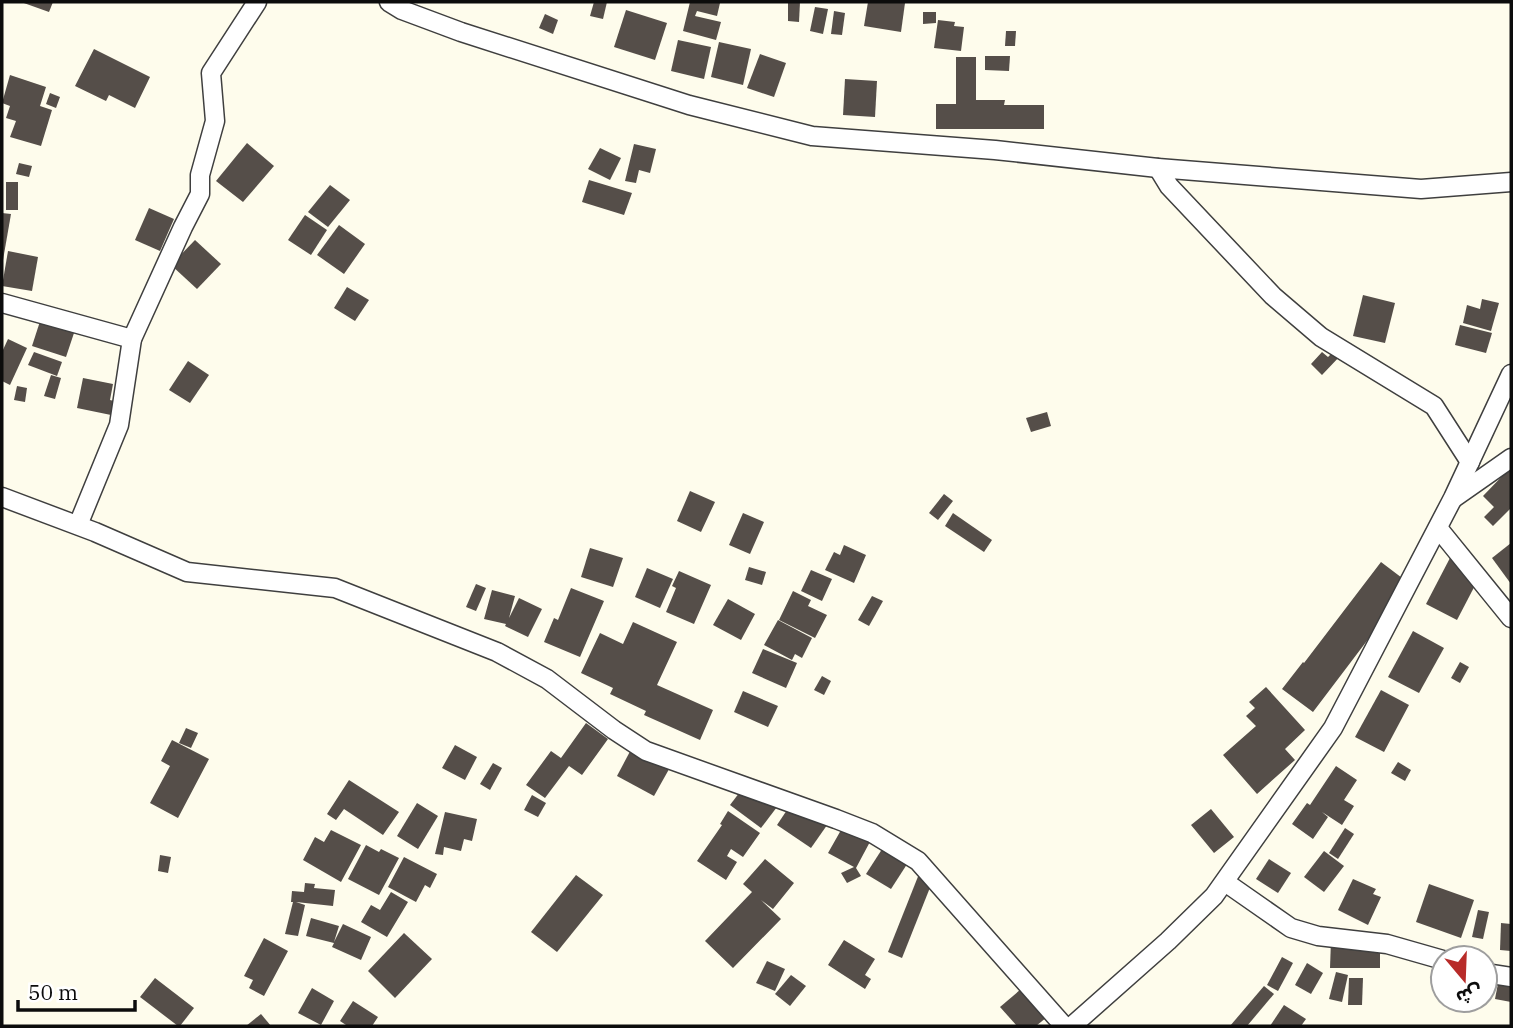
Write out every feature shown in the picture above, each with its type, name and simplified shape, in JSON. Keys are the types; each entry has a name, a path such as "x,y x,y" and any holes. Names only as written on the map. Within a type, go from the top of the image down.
{"street":[{"path":"78,525 119,425 132,339 201,194 200,175 215,121 211,73 257,2"},
{"path":"389,2 402,10 461,32 663,97 811,136 1421,189 1511,182"},
{"path":"1158,168 1169,186 1273,296 1321,337 1434,406 1470,462"},
{"path":"2,303 132,339"},
{"path":"1072,1026 1168,941 1214,896 1333,728 1438,528 1511,374"},
{"path":"1453,498 1511,458"},
{"path":"2,497 78,525 187,572 335,587 497,652 547,679 646,751 872,833 918,862 1064,1026"},
{"path":"1438,528 1511,618"},
{"path":"1224,881 1291,928 1318,936 1387,944 1429,956"}],"building":[{"path":"21,2 53,2 49,12"},
{"path":"594,2 607,2 603,19 590,16"},
{"path":"690,2 720,3 717,16 697,11 695,16 721,22 716,40 683,31"},
{"path":"788,2 800,2 799,22 788,21"},
{"path":"868,2 905,3 901,32 864,26"},
{"path":"815,7 828,9 823,34 810,31"},
{"path":"626,10 667,23 655,60 614,47"},
{"path":"834,11 845,13 842,35 831,34"},
{"path":"923,12 936,12 936,23 923,24"},
{"path":"545,14 558,20 553,34 539,28"},
{"path":"938,20 955,22 954,26 964,27 961,51 934,48"},
{"path":"1006,31 1016,31 1015,46 1005,46"},
{"path":"678,40 711,47 704,79 671,71"},
{"path":"719,42 751,49 743,85 711,77"},
{"path":"94,49 150,77 135,108 109,95 106,101 75,86"},
{"path":"760,54 786,63 774,97 747,88"},
{"path":"985,56 1010,56 1009,71 985,70"},
{"path":"956,57 976,57 976,100 1005,100 1004,105 1044,105 1044,129 936,129 936,104 956,104"},
{"path":"10,75 46,87 40,106 52,110 41,146 10,137 16,121 6,118 10,106 2,103"},
{"path":"845,79 877,81 875,117 843,115"},
{"path":"50,93 60,97 56,108 46,104"},
{"path":"247,143 274,166 243,202 216,181"},
{"path":"634,144 656,149 650,173 639,170 636,183 625,181"},
{"path":"600,148 621,158 610,180 588,169"},
{"path":"19,163 32,166 29,177 16,174"},
{"path":"589,180 632,193 624,215 582,202"},
{"path":"6,182 18,182 18,210 6,210"},
{"path":"330,185 350,200 328,227 308,212"},
{"path":"149,208 174,219 160,251 135,240"},
{"path":"2,213 11,214 3,260 2,260"},
{"path":"305,215 327,230 311,255 288,240"},
{"path":"339,225 365,244 344,274 317,255"},
{"path":"195,240 221,264 197,289 171,265"},
{"path":"8,251 38,257 32,291 2,286"},
{"path":"347,287 369,300 355,321 334,308"},
{"path":"1363,295 1395,303 1385,343 1353,336"},
{"path":"1482,299 1499,303 1491,331 1463,323 1467,305 1480,309"},
{"path":"44,309 78,321 66,357 32,346"},
{"path":"1460,325 1492,333 1486,353 1455,345"},
{"path":"8,339 27,348 10,385 2,381 2,352"},
{"path":"1335,350 1341,355 1322,375 1311,364 1322,352 1328,357"},
{"path":"34,352 62,362 57,376 28,365"},
{"path":"188,361 209,375 190,403 169,390"},
{"path":"51,375 61,378 55,399 44,396"},
{"path":"83,378 113,384 111,415 77,408"},
{"path":"17,386 27,388 25,402 14,400"},
{"path":"1047,412 1051,426 1031,432 1026,418"},
{"path":"1511,467 1511,508 1493,526 1484,517 1494,507 1483,496"},
{"path":"690,491 715,502 701,532 677,521"},
{"path":"944,494 953,501 938,520 929,513"},
{"path":"743,513 764,522 750,554 729,545"},
{"path":"953,513 992,540 984,552 945,526"},
{"path":"1511,543 1511,584 1492,558"},
{"path":"844,545 866,555 854,583 825,570 834,552 840,555"},
{"path":"590,548 623,558 613,587 581,577"},
{"path":"1451,556 1482,572 1457,620 1426,604"},
{"path":"1381,562 1410,584 1313,712 1282,689"},
{"path":"749,567 766,572 762,585 745,580"},
{"path":"647,568 673,579 660,608 635,597"},
{"path":"811,570 832,579 822,601 801,591"},
{"path":"679,571 711,585 694,624 666,612 676,588 672,586"},
{"path":"476,584 486,588 476,611 466,607"},
{"path":"571,588 604,601 580,657 544,642 554,618 558,620"},
{"path":"492,590 515,596 509,618 519,598 542,609 528,637 505,626 506,624 484,619"},
{"path":"793,591 811,600 808,606 827,615 815,638 779,620"},
{"path":"872,596 883,601 869,626 858,620"},
{"path":"728,599 755,614 741,640 713,625"},
{"path":"778,620 812,638 802,658 795,654 792,660 764,645"},
{"path":"633,622 677,642 657,685 713,710 700,740 644,715 646,711 610,694 613,688 581,673 600,633 623,644"},
{"path":"1413,631 1444,648 1419,693 1388,677"},
{"path":"763,649 797,663 786,688 752,673"},
{"path":"1460,662 1469,667 1460,683 1451,678"},
{"path":"822,676 831,681 824,695 814,690"},
{"path":"1266,687 1305,730 1285,749 1295,760 1257,794 1223,755 1256,726 1246,716 1255,708 1249,702"},
{"path":"1381,690 1409,705 1384,752 1355,737"},
{"path":"743,691 778,706 768,727 734,712"},
{"path":"586,723 608,739 582,775 569,766 545,798 526,785 551,751 561,758"},
{"path":"186,728 198,733 191,748 179,743"},
{"path":"172,740 209,759 178,818 150,803 170,766 161,761"},
{"path":"635,742 673,762 654,796 617,776"},
{"path":"455,745 477,757 465,780 442,768"},
{"path":"1398,762 1411,770 1405,781 1391,773"},
{"path":"493,763 502,768 490,790 480,784"},
{"path":"1336,766 1357,780 1344,800 1354,806 1342,825 1322,812 1328,817 1313,839 1292,824 1307,803 1310,805"},
{"path":"349,780 399,812 383,835 344,809 336,820 327,814"},
{"path":"749,780 780,803 761,828 730,805"},
{"path":"532,795 546,803 538,817 524,810"},
{"path":"797,795 832,818 811,848 777,825"},
{"path":"417,803 438,816 418,849 397,836"},
{"path":"1211,809 1234,837 1214,853 1191,825"},
{"path":"728,811 760,833 743,857 731,849 727,856 737,862 726,880 697,861 722,825 720,824"},
{"path":"445,812 477,819 472,841 464,839 461,851 444,847 443,855 435,854"},
{"path":"845,823 872,838 856,868 861,876 847,883 841,873 854,867 828,853"},
{"path":"1345,828 1354,834 1338,859 1329,853"},
{"path":"331,830 361,845 341,882 303,860 315,837 324,842"},
{"path":"886,843 911,858 891,889 866,874"},
{"path":"366,845 399,858 379,895 348,879"},
{"path":"1324,851 1344,866 1324,892 1304,877"},
{"path":"160,855 171,857 168,873 158,871"},
{"path":"404,857 437,874 430,888 425,885 416,902 388,887"},
{"path":"765,859 794,883 773,909 761,900 781,919 733,968 705,941 752,892 743,884"},
{"path":"1269,859 1291,873 1278,893 1256,879"},
{"path":"919,874 933,880 902,958 888,952"},
{"path":"576,875 603,895 557,952 531,932"},
{"path":"1353,879 1376,889 1373,894 1381,897 1368,925 1338,910"},
{"path":"305,883 315,884 314,888 335,890 333,906 296,902 305,905 298,936 285,934 293,902 292,891 304,892"},
{"path":"1429,884 1474,900 1461,938 1416,922"},
{"path":"391,892 408,902 387,937 361,922 371,905 380,910"},
{"path":"1478,910 1489,912 1483,939 1472,937"},
{"path":"311,918 339,926 334,942 343,924 371,937 361,960 332,947 334,943 306,936"},
{"path":"1501,923 1511,924 1511,951 1500,950"},
{"path":"404,933 432,959 395,998 368,971"},
{"path":"264,938 288,951 264,996 249,988 253,980 244,976"},
{"path":"844,940 875,959 865,975 871,979 865,989 828,965"},
{"path":"1331,940 1380,940 1380,968 1330,968"},
{"path":"1282,957 1293,963 1278,991 1267,985"},
{"path":"767,961 785,969 775,991 756,983"},
{"path":"1307,963 1323,973 1311,994 1295,985"},
{"path":"1336,972 1348,975 1342,1002 1329,999"},
{"path":"1500,973 1511,975 1511,1002 1499,1000"},
{"path":"791,975 806,986 790,1006 775,994"},
{"path":"155,978 194,1008 180,1026 140,997"},
{"path":"1349,978 1363,978 1362,1005 1348,1005"},
{"path":"1027,984 1052,1013 1036,1026 1017,1026 1000,1007"},
{"path":"1264,986 1274,994 1247,1026 1230,1026"},
{"path":"312,988 334,1001 321,1025 298,1013"},
{"path":"353,1001 378,1017 372,1026 346,1026 340,1021"},
{"path":"1284,1005 1306,1019 1301,1026 1270,1026"},
{"path":"261,1014 271,1026 246,1026"}]}
